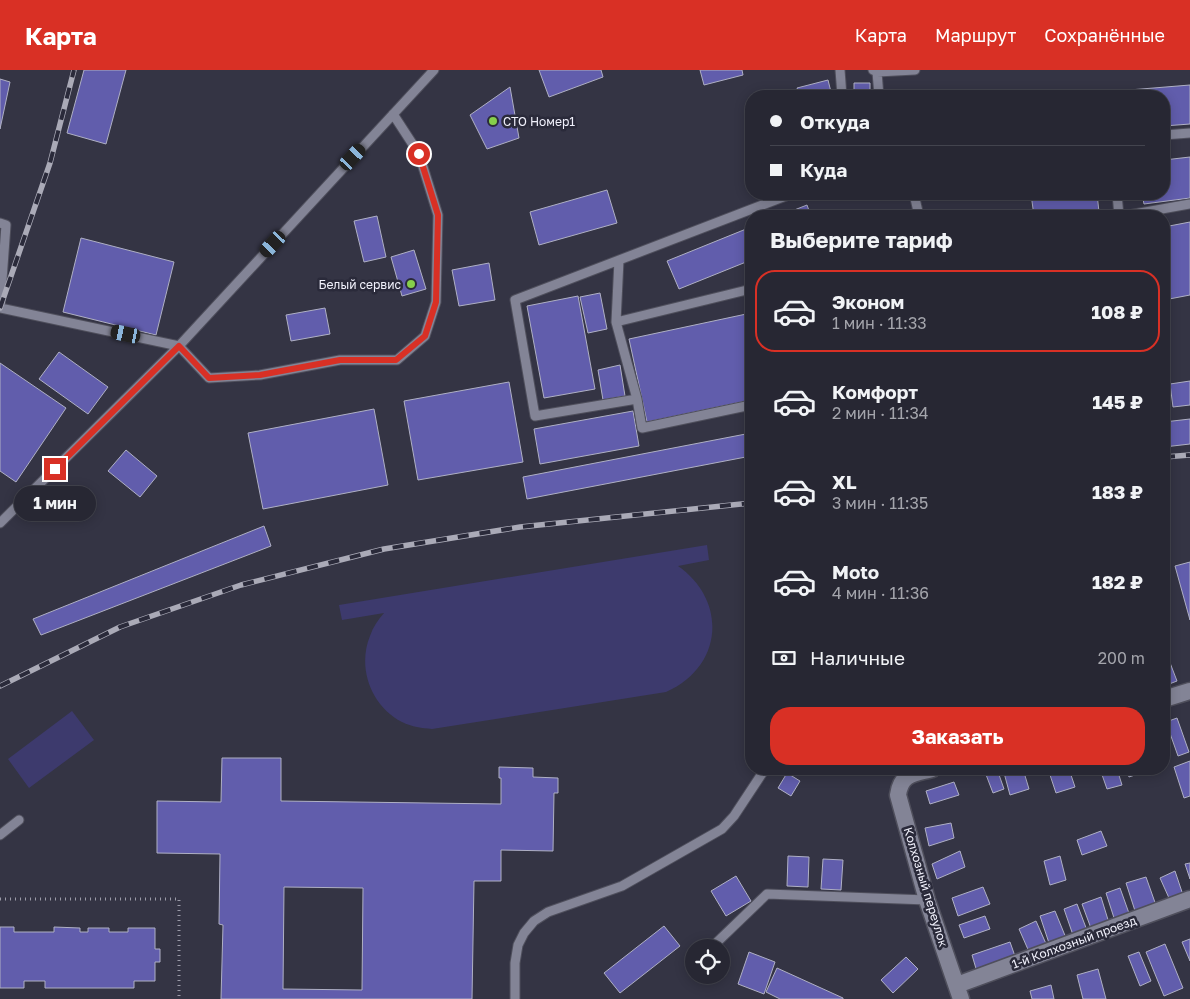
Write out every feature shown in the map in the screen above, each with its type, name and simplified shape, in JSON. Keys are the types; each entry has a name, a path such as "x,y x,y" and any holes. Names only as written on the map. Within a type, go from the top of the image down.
{"street":[{"path":"1170,697 1190,692"},
{"name":"Колхозный переулок","path":"912,775 906,777 900,784 898,794 927,900 959,992"},
{"name":"1-й Колхозный проезд","path":"959,992 1190,899"}],"lane":[{"path":"0,523 179,346 434,70"},
{"path":"840,70 842,90"},
{"path":"877,90 875,71 914,70"},
{"path":"0,223 6,225 0,308 179,346 209,378 260,375 340,360 396,360 425,336 436,302 438,215 419,154 393,114"},
{"path":"1170,134 1190,132"},
{"path":"749,210 775,200"},
{"path":"1156,210 1190,204"},
{"path":"637,399 535,416 515,300 745,212"},
{"path":"619,260 616,322 637,399 642,428 745,406"},
{"path":"616,322 745,290"},
{"path":"515,999 515,963 518,945 524,933 534,921 548,912 622,886 722,829 734,816 761,775"},
{"path":"0,835 18,820"},
{"path":"721,939 767,894 927,900"}],"path":[{"path":"0,899 180,899 180,999"}],"shaded area":[{"path":"707,545 709,560 678,566 694,580 705,597 711,615 712,633 708,650 699,667 685,681 666,692 432,729 413,726 391,715 382,706 375,696 366,673 366,648 373,630 384,613 342,620 339,605"},
{"path":"72,711 94,740 29,788 8,759"}],"building":[{"path":"84,70 126,70 106,144 67,133"},
{"path":"539,70 601,70 603,77 549,97"},
{"path":"700,70 742,70 743,75 704,85"},
{"path":"0,79 10,82 0,129"},
{"path":"828,80 830,90 798,90 797,88"},
{"path":"854,83 870,83 870,90 854,90"},
{"path":"1190,85 1190,124 1170,126 1170,90 1129,90"},
{"path":"510,87 519,138 487,149 470,115"},
{"path":"1190,157 1190,198 1144,204 1143,200 1170,200 1170,159"},
{"path":"607,190 617,223 539,245 530,212"},
{"path":"1032,200 1098,200 1099,210 1033,210"},
{"path":"807,205 809,210 794,210"},
{"path":"377,216 386,257 364,262 354,221"},
{"path":"1190,222 1190,295 1170,299 1170,226"},
{"path":"745,229 745,262 679,289 667,261"},
{"path":"81,238 174,262 156,335 63,312"},
{"path":"414,250 426,289 402,296 391,257"},
{"path":"489,263 495,300 459,306 452,270"},
{"path":"600,293 607,329 588,333 580,297"},
{"path":"578,296 595,389 544,398 527,306"},
{"path":"325,308 330,334 291,341 286,315"},
{"path":"745,314 745,401 647,422 629,339"},
{"path":"59,352 108,387 88,414 39,379"},
{"path":"0,363 66,408 16,482 0,471"},
{"path":"620,365 625,396 603,400 598,370"},
{"path":"1190,381 1190,405 1173,407 1170,384"},
{"path":"509,382 523,462 418,480 404,401"},
{"path":"374,409 388,485 263,509 248,433"},
{"path":"633,411 639,446 540,464 534,429"},
{"path":"1190,419 1190,444 1170,446 1170,421"},
{"path":"745,434 745,457 527,499 523,477"},
{"path":"126,450 157,476 140,497 108,471"},
{"path":"264,526 271,546 41,635 33,619"},
{"path":"1190,562 1190,620 1175,566"},
{"path":"1170,663 1177,681 1170,684"},
{"path":"1177,718 1189,752 1178,756 1170,733 1170,721"},
{"path":"222,758 281,758 281,801 501,804 499,767 533,768 533,777 558,778 558,793 554,793 553,851 501,850 501,881 474,881 472,999 221,999 223,925 219,924 220,854 157,853 157,801 221,802","holes":["284,887 363,888 362,990 283,989"]},
{"path":"1190,761 1190,796 1184,798 1174,767"},
{"path":"786,775 790,775 800,781 791,796 778,788"},
{"path":"986,775 999,775 1004,789 993,793"},
{"path":"1005,775 1025,775 1029,789 1010,795"},
{"path":"1050,775 1071,775 1075,787 1056,793"},
{"path":"1102,775 1119,775 1122,785 1107,789"},
{"path":"954,782 959,795 930,804 926,791"},
{"path":"951,823 954,838 929,846 925,828"},
{"path":"1101,831 1107,846 1082,855 1077,840"},
{"path":"960,851 965,867 937,879 932,864"},
{"path":"788,856 809,857 808,887 787,886"},
{"path":"1060,856 1066,880 1050,885 1044,861"},
{"path":"823,859 843,860 841,890 821,889"},
{"path":"1190,863 1190,879 1185,864"},
{"path":"1175,871 1183,895 1169,898 1160,878"},
{"path":"736,876 751,901 726,916 711,891"},
{"path":"1146,877 1158,911 1137,917 1126,883"},
{"path":"983,887 990,904 958,916 952,898"},
{"path":"1120,888 1130,916 1115,921 1106,893"},
{"path":"1101,897 1109,923 1092,931 1082,904"},
{"path":"1077,904 1088,933 1074,938 1064,909"},
{"path":"1055,911 1066,938 1049,943 1040,916"},
{"path":"985,916 990,929 964,938 959,925"},
{"path":"1036,921 1047,946 1030,954 1019,929"},
{"path":"664,926 680,946 620,993 604,973"},
{"path":"0,927 14,927 14,932 54,932 54,927 80,928 80,932 88,932 88,928 109,928 109,932 128,932 128,928 155,928 155,949 160,949 160,962 155,962 155,981 134,981 134,988 45,988 45,981 24,981 24,988 0,988"},
{"path":"1190,939 1190,961 1182,942"},
{"path":"1010,942 1016,959 977,972 972,955"},
{"path":"1165,944 1183,988 1164,996 1146,952"},
{"path":"749,952 775,962 764,994 738,984"},
{"path":"1139,952 1151,981 1140,986 1128,956"},
{"path":"906,957 918,969 893,993 881,980"},
{"path":"777,968 843,999 780,999 766,992"},
{"path":"1098,969 1106,999 1083,999 1077,975"},
{"path":"1051,985 1054,999 1032,999 1030,991"}],"railway":[{"path":"0,308 50,163 74,70"},
{"path":"1170,457 1190,455"},
{"path":"0,686 120,627 241,585 384,549 520,527 745,504"}],"place":[{"name":"СТО Номер1","path":"493,121"},
{"name":"Белый сервис","path":"411,284"}],"route":[{"path":"55,469 179,346 209,378 260,375 340,360 396,360 425,336 436,302 438,215 419,154"}]}
